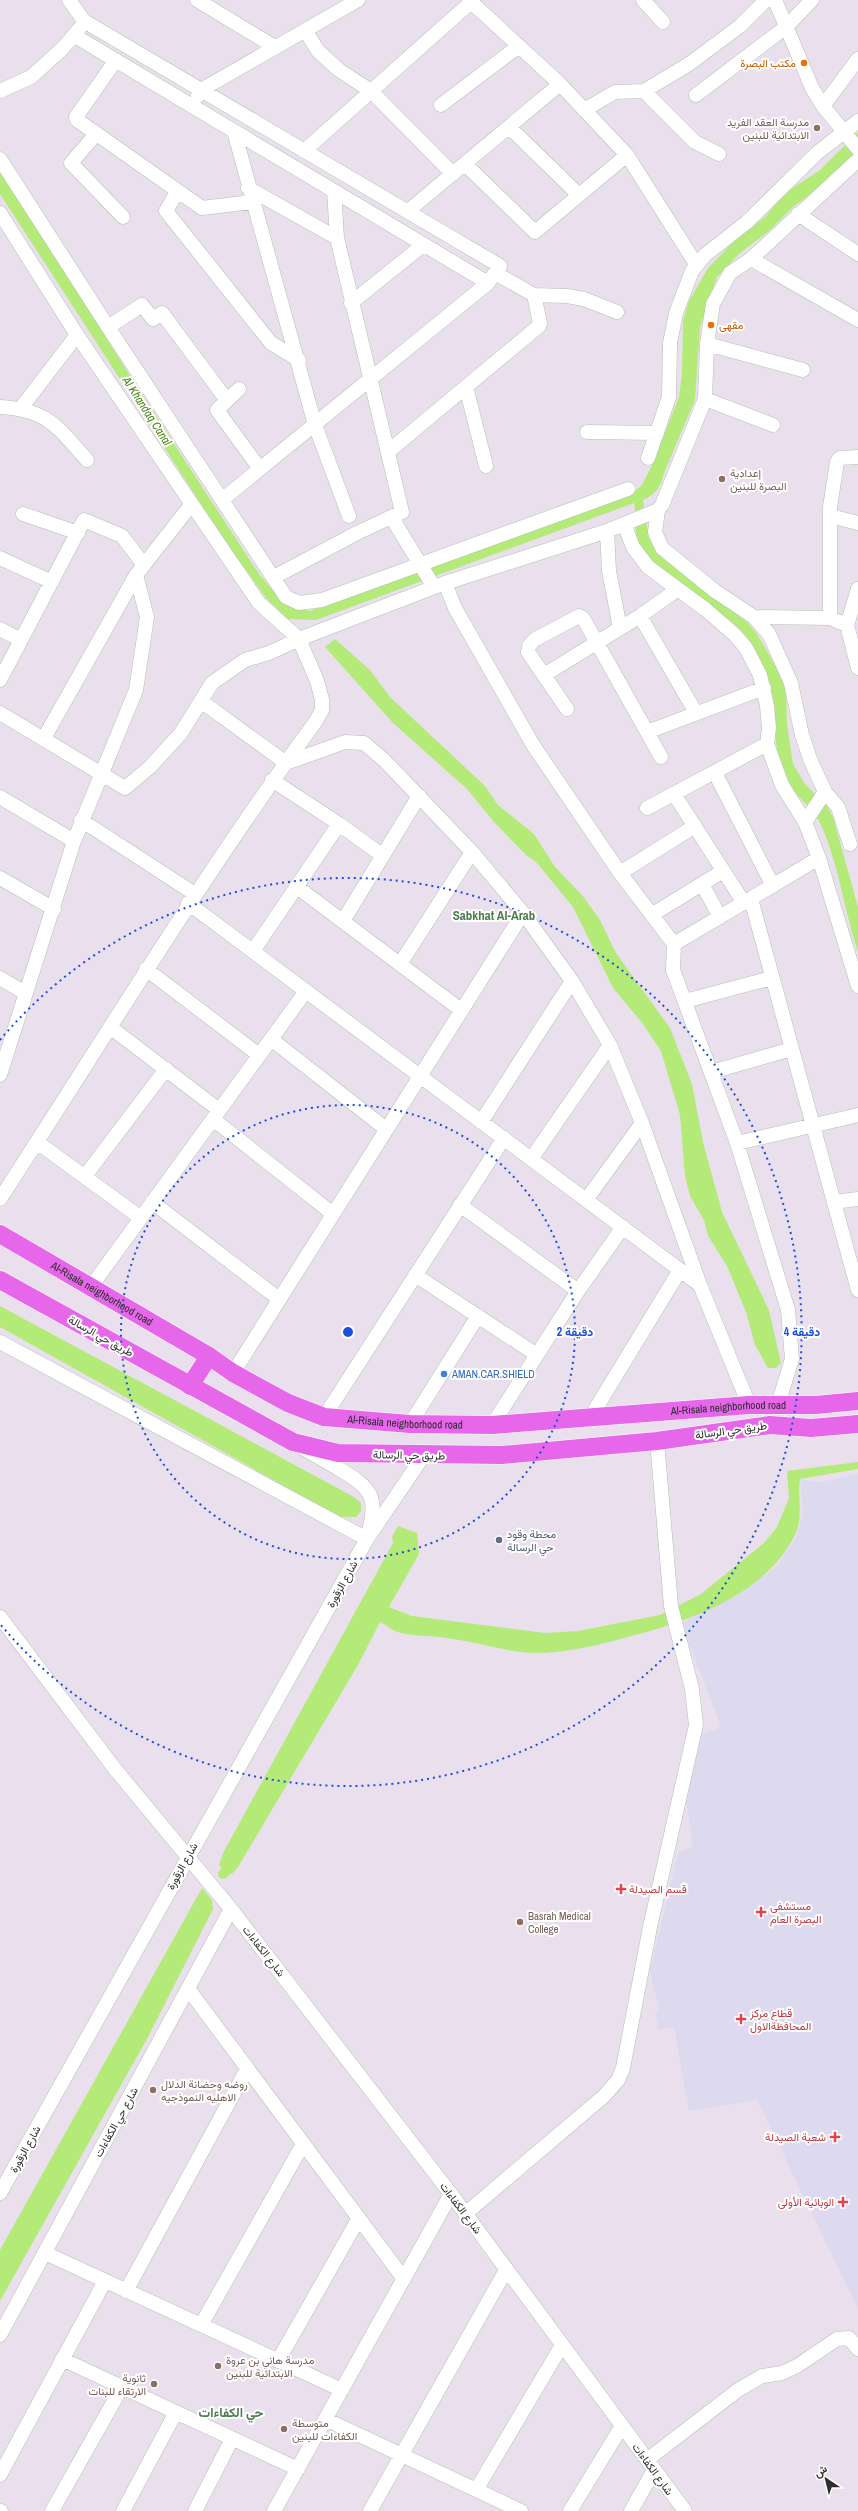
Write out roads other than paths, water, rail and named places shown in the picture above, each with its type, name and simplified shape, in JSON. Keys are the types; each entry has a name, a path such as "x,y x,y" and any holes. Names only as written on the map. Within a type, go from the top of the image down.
{"main road":[{"name":"Al-Risala neighborhood road","path":"0,1234 90,1288 209,1356 232,1373 288,1403 324,1417 410,1424 492,1425 749,1405 816,1405 858,1401"},
{"name":"طريق حي الرسالة","path":"0,1280 293,1442 338,1452 424,1455 502,1455 657,1441 770,1425 811,1428 858,1424"},
{"path":"190,1386 209,1356"},
{"path":"778,1404 816,1395 858,1389"},
{"name":"Al-Risala neighborhood road","path":"770,1425 816,1416 858,1412"}],"street":[{"path":"69,0 84,21 408,211 494,274"},
{"path":"197,0 275,47"},
{"path":"192,106 201,90 358,0"},
{"path":"643,0 663,22"},
{"path":"584,110 615,92 644,91 716,46 740,26 766,0"},
{"path":"775,0 802,68 823,106 858,149"},
{"path":"696,95 786,27 812,0"},
{"path":"304,151 470,1 560,84 627,155 696,264"},
{"path":"0,91 31,77 75,36 84,21"},
{"path":"305,30 318,51 339,70 371,91 453,174"},
{"path":"75,36 423,245 494,274 534,295 567,296 584,299 617,312"},
{"path":"441,105 519,46"},
{"path":"116,60 76,117 77,120 177,192 203,208 252,202"},
{"path":"823,106 858,60"},
{"path":"408,211 560,84"},
{"path":"644,91 695,142 719,154"},
{"path":"648,458 669,397 669,351 676,313 696,264 705,254 747,222 817,153 858,121"},
{"path":"509,127 579,195"},
{"path":"234,131 248,188 299,360 315,424 349,516"},
{"path":"96,134 71,163 123,217"},
{"path":"465,164 535,232 627,155"},
{"path":"0,159 108,327 286,597 299,603 322,600 628,489"},
{"path":"0,713 103,773 125,788 150,767 181,733 212,683 245,660 269,653 299,639 437,585 607,531 654,511 662,505 705,399 707,344 713,304 730,273 751,259 858,160"},
{"path":"248,188 336,238"},
{"path":"274,577 359,532 392,518 402,512 389,451 369,379 336,238 334,191"},
{"path":"177,192 166,211 271,344 299,360"},
{"path":"0,213 77,335 259,604 299,639 317,681 322,700 322,710 286,763 272,780 192,898 0,1199"},
{"path":"798,214 858,254"},
{"path":"351,303 423,245"},
{"path":"751,259 858,320"},
{"path":"223,500 494,274"},
{"path":"389,451 539,326 534,295"},
{"path":"108,327 142,305 153,319 162,313 226,399"},
{"path":"21,408 77,335"},
{"path":"707,344 803,370"},
{"path":"466,387 486,466"},
{"path":"239,389 226,399 217,410 260,469"},
{"path":"705,399 773,425"},
{"path":"0,407 21,408 47,418 87,460"},
{"path":"587,432 657,433"},
{"path":"830,618 830,516 837,462 840,458 858,457"},
{"path":"44,738 140,570 191,505"},
{"path":"654,511 655,532 662,548 715,591 754,617 769,634 792,683 802,735 824,795 838,807 850,844"},
{"path":"23,514 78,533"},
{"path":"830,516 858,523"},
{"path":"392,518 421,564 455,608 533,745 620,873 674,944 673,970 737,1143 788,1310 792,1359 778,1404"},
{"path":"0,680 84,520 122,536 140,570 147,617 136,690 103,773 81,820 1,1072"},
{"path":"629,522 633,547 640,558 648,567 719,620 739,639 746,648 760,675 764,688 769,728 767,744 782,784 808,819 858,986"},
{"path":"607,531 609,571 620,628"},
{"path":"0,558 52,582"},
{"path":"544,675 640,616 678,589"},
{"path":"858,589 847,625 858,668"},
{"path":"567,709 528,652 529,646 534,640 579,616 583,618 597,642 661,757"},
{"path":"640,616 696,714"},
{"path":"754,617 830,618 847,625"},
{"path":"0,629 21,640"},
{"path":"648,732 764,688"},
{"path":"201,701 286,763"},
{"path":"286,763 345,742 364,743 384,760 472,852 522,913 572,981 610,1045 642,1123 700,1284 749,1405"},
{"path":"647,808 715,774 767,744"},
{"path":"715,774 773,886"},
{"path":"272,780 339,824 382,856"},
{"path":"674,794 723,870 747,901 772,978 858,1290"},
{"path":"808,819 824,795"},
{"path":"343,921 419,796"},
{"path":"0,797 74,841"},
{"path":"81,820 192,898 253,951 700,1284"},
{"path":"253,951 339,824"},
{"path":"620,873 694,826"},
{"path":"400,964 472,852"},
{"path":"674,944 819,858"},
{"path":"652,914 723,870"},
{"path":"0,878 54,909"},
{"path":"702,884 720,917"},
{"path":"297,887 462,1010"},
{"path":"232,1373 522,913"},
{"path":"146,969 259,1055"},
{"path":"0,978 25,993"},
{"path":"685,1002 772,978"},
{"path":"481,1122 572,981"},
{"path":"90,1288 306,991"},
{"path":"110,1027 166,1069 333,1214"},
{"path":"271,1039 386,1129"},
{"path":"531,1159 610,1045"},
{"path":"711,1072 792,1049"},
{"path":"85,1176 166,1069"},
{"path":"737,1143 858,1115"},
{"path":"586,1200 642,1123"},
{"path":"324,1417 504,1138"},
{"path":"37,1142 141,1218"},
{"path":"834,1202 858,1200"},
{"path":"152,1202 279,1299"},
{"path":"460,1205 578,1291"},
{"path":"492,1425 578,1291 623,1227"},
{"path":"590,1418 680,1270"},
{"path":"415,1275 537,1355"},
{"path":"410,1424 478,1316"},
{"path":"0,1342 367,1540"},
{"path":"465,2214 604,2096 614,2086 621,2073 650,1927 696,1725 692,1689 671,1606 657,1441"},
{"name":"شارع الزقورة","path":"293,1442 355,1478 367,1488 373,1509 367,1540"},
{"name":"شارع الزقورة","path":"0,2193 188,1856 367,1540 424,1455"},
{"name":"شارع الكفاءات","path":"0,1617 115,1769 231,1909 451,2194 684,2511"},
{"name":"شارع حي الكفاءات","path":"0,2335 189,1990 231,1909"},
{"path":"189,1990 404,2279"},
{"path":"126,2291 247,2069"},
{"path":"201,2325 304,2144"},
{"path":"274,2511 451,2194"},
{"path":"278,2361 359,2218"},
{"path":"45,2253 342,2390"},
{"path":"370,2511 506,2270"},
{"path":"0,2475 105,2281"},
{"path":"631,2511 650,2465 738,2390 762,2376 782,2372 797,2366 837,2339 849,2338 858,2349"},
{"path":"476,2490 562,2345"},
{"path":"62,2360 298,2469"},
{"path":"52,2511 122,2387"},
{"path":"123,2511 176,2412"},
{"path":"325,2419 521,2511"},
{"path":"570,2511 622,2426"},
{"path":"195,2511 232,2439"}],"water":[{"name":"Al Khandaq Canal","path":"858,132 858,152 819,188 794,206 769,231 739,254 717,277 700,327 695,400 657,490 655,493 643,500 649,539 658,553 748,623 757,634 783,679 786,693 787,724 793,764 805,784 826,805 833,817 858,907 858,952 837,872 821,825 812,811 791,788 783,774 776,745 773,696 765,670 753,646 742,631 710,605 658,569 645,556 637,538 634,503 316,620 288,619 267,599 227,544 0,194 0,168 135,384 259,574 281,598 294,606 310,611 632,494 642,485 654,461 679,397 682,373 683,321 689,301 708,268 733,242 765,217 785,193 820,170"},
{"path":"335,639 370,670 390,697 485,786 498,805 534,834 555,867 582,895 600,920 616,953 670,1028 692,1084 703,1142 722,1212 769,1310 781,1363 776,1368 768,1368 755,1345 746,1312 727,1266 708,1236 704,1220 690,1196 685,1176 680,1115 661,1051 643,1024 613,988 573,907 536,862 526,855 494,822 467,789 393,723 325,647"},
{"path":"0,1306 354,1497 361,1503 361,1511 356,1517 340,1517 0,1327"},
{"path":"858,1462 858,1469 800,1479 800,1514 798,1528 781,1557 764,1575 744,1591 721,1604 673,1624 648,1632 591,1646 557,1652 535,1653 515,1651 440,1637 401,1633 380,1622 358,1665 238,1867 232,1874 227,1874 219,1865 223,1853 393,1543 392,1537 398,1526 417,1533 419,1554 389,1607 412,1616 545,1633 578,1631 660,1615 701,1594 764,1543 777,1527 789,1498 787,1471"},
{"path":"202,1888 212,1900 213,1909 148,2037 0,2301 0,2250"}],"place":[{"name":"مكتب البصرة","path":"804,63"},
{"name":"مدرسة العقد الفريد الابتدائية للبنين","path":"817,128"},
{"name":"مقهى","path":"711,325"},
{"name":"إعدادية البصرة للبنين","path":"722,479"},
{"name":"AMAN.CAR.SHIELD","path":"444,1374"},
{"name":"محطة وقود حي الرسالة","path":"499,1540"},
{"name":"قسم الصيدلة","path":"621,1889"},
{"name":"مستشفى البصرة العام","path":"761,1912"},
{"name":"Basrah Medical College","path":"520,1922"},
{"name":"قطاع مركز المحافظةالاول","path":"741,2019"},
{"name":"روضه وحضانة الدلال الاهليه النموذجيه","path":"153,2090"},
{"name":"شعبة الصيدلة","path":"835,2137"},
{"name":"الوبائية الأولى","path":"843,2202"},
{"name":"مدرسة هاني بن عروة الابتدائية للبنين","path":"218,2366"},
{"name":"ثانوية الارتقاء للبنات","path":"154,2384"},
{"name":"متوسطة الكفاءات للبنين","path":"284,2429"}],"district":[{"name":"Sabkhat Al-Arab","path":"494,915"},
{"name":"حي الكفاءات","path":"231,2412"}]}
